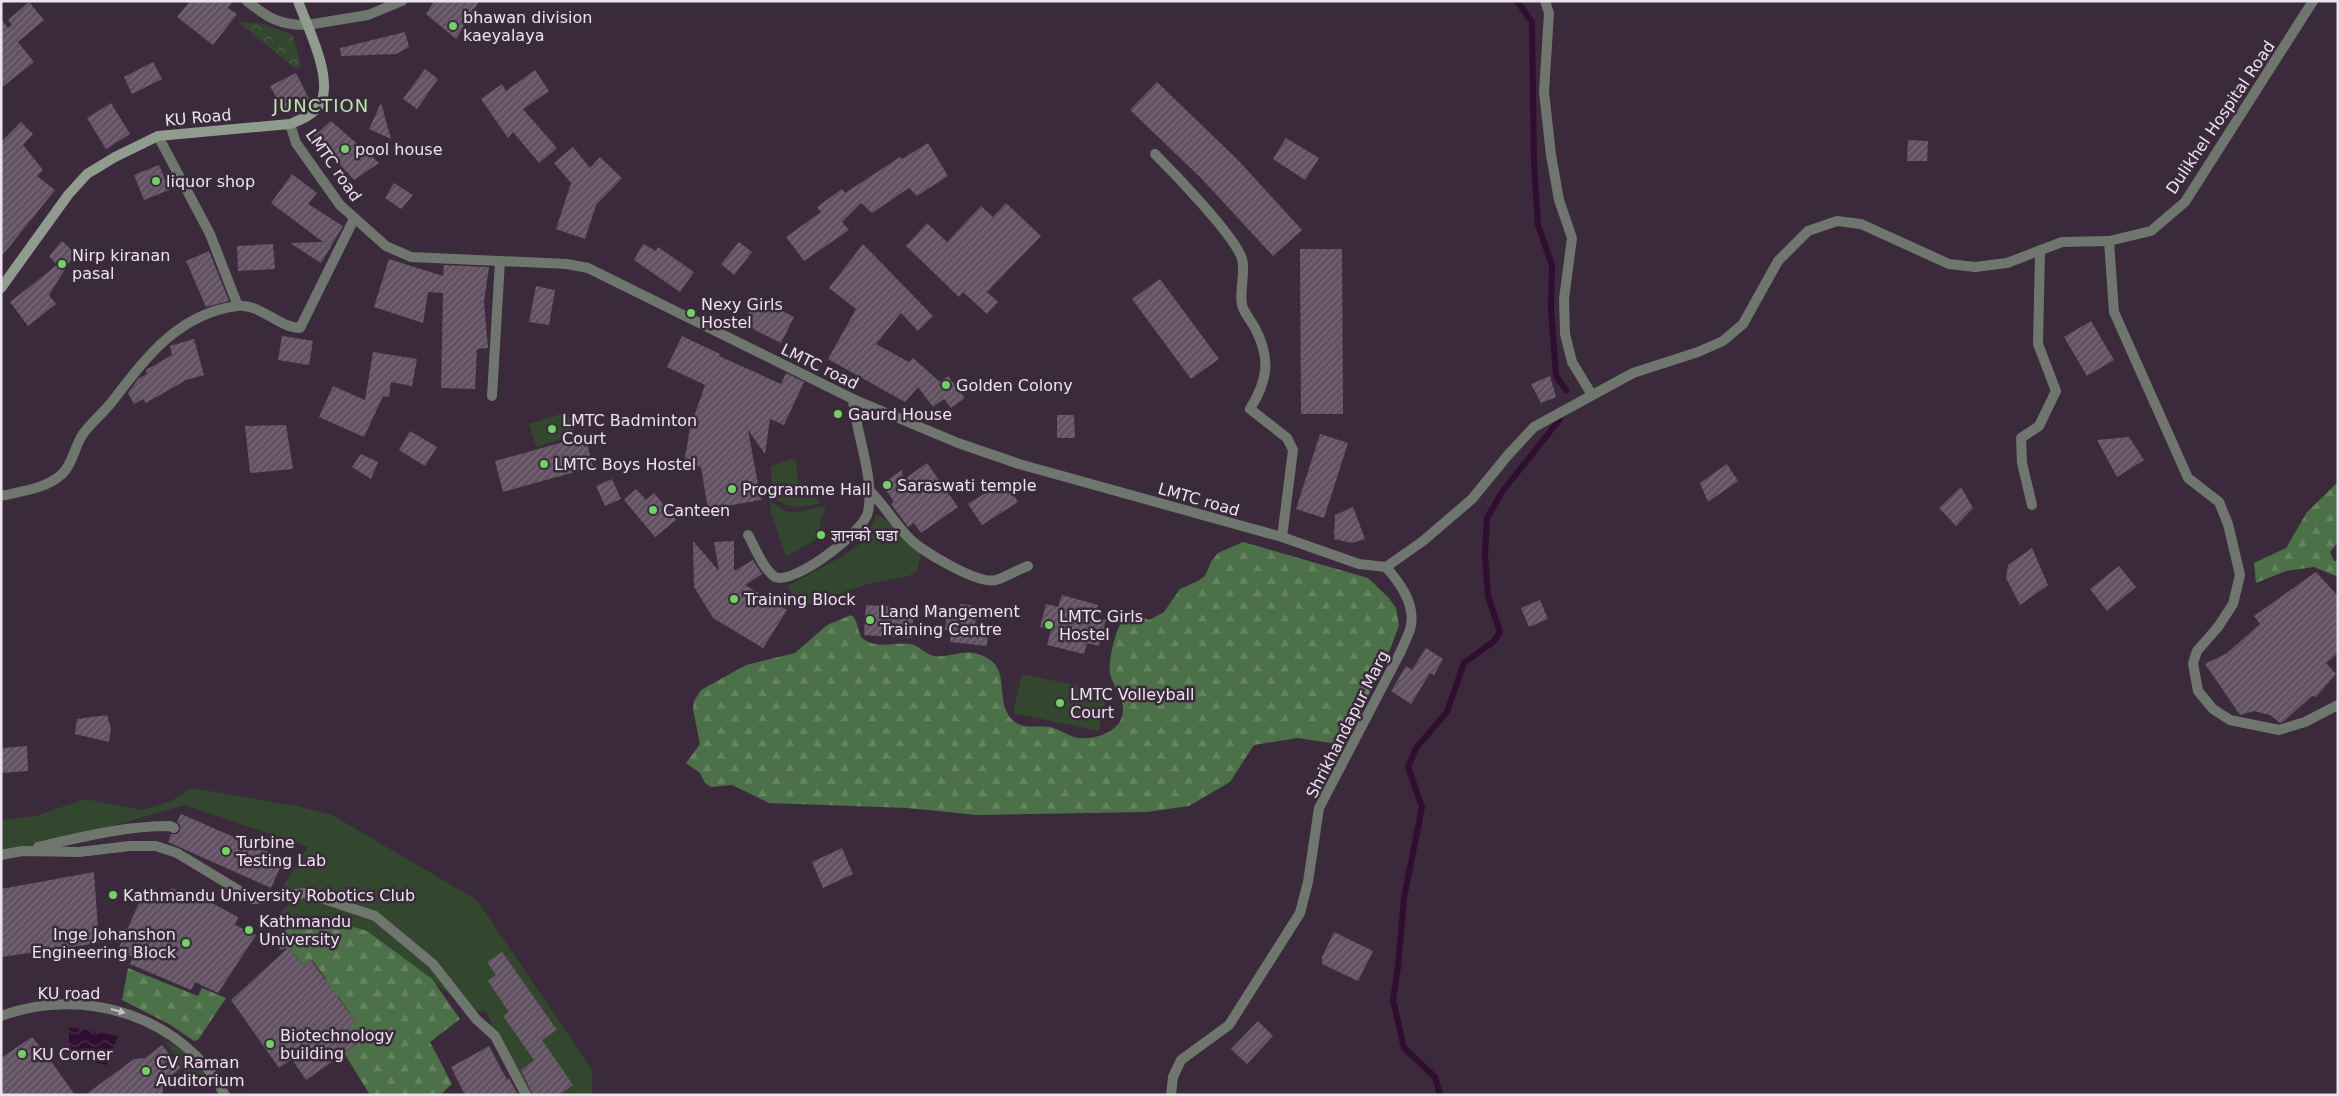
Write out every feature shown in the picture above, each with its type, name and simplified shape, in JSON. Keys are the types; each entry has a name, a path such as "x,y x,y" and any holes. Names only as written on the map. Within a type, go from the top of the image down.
{"street":[{"path":"247,1 268,17 287,25 307,26 368,15 402,1"},
{"name":"KU Road","path":"1,288 68,195 87,174 115,157 158,136 290,124 312,112 321,104 324,94 322,66 298,1"},
{"path":"1545,1 1549,13 1544,92 1551,155 1559,200 1572,238 1564,299 1565,334 1572,362 1588,397"},
{"name":"Dulikhel Hospital Road","path":"1386,568 1423,541 1472,499 1519,442 1534,427 1633,373 1698,352 1723,341 1743,324 1778,260 1808,231 1837,221 1861,224 1949,264 1975,267 2007,263 2062,242 2108,241 2151,231 2185,202 2313,1"},
{"name":"LMTC road","path":"290,124 296,143 340,205 386,246 411,257 566,264 588,268 852,399 899,420 1019,464 1282,537 1359,564 1386,568"},
{"path":"158,136 210,234 238,306"},
{"path":"1155,154 1174,172 1216,221 1242,259 1242,307 1264,347 1266,365 1264,384 1250,409 1287,438 1293,450 1282,537"},
{"path":"1,496 41,486 61,475 68,467 79,440 88,426 162,342 190,320 238,306 267,313 293,328 300,328 354,219"},
{"path":"2108,241 2114,312 2188,478 2219,502 2228,524 2240,575 2233,604 2218,627 2197,651 2193,663 2198,691 2212,709 2230,720 2279,730 2305,722 2338,704"},
{"path":"2032,505 2022,463 2021,438 2039,426 2056,391 2038,344 2040,251"},
{"path":"492,396 500,261"},
{"path":"748,535 767,568 776,576 782,578 793,576 838,546 858,530 868,514 870,491 852,399"},
{"path":"870,491 887,508 910,539 928,552 974,577 985,581 995,580 1028,566"},
{"name":"Shrikhandapur Marg","path":"1171,1095 1172,1077 1181,1060 1229,1025 1300,912 1308,882 1319,808 1401,651 1412,624 1409,602 1400,583 1386,568"},
{"path":"1,855 117,830 155,826 174,828"},
{"path":"22,851 79,852 130,846 156,846 177,852 253,900 306,893 375,916 433,964 476,1019 495,1036 526,1095"},
{"name":"KU road","path":"1,1016 28,1008 67,1005 95,1007 131,1014 151,1023 192,1050 213,1074 225,1095"}],"green space":[{"path":"238,22 263,24 293,35 301,67 295,68"},
{"name":"LMTC Badminton Court","path":"568,412 575,435 536,447 529,424"},
{"path":"795,458 800,490 820,501 818,504 793,506 783,503 772,496 771,466"},
{"path":"2338,482 2338,542 2330,552 2334,561 2338,561 2338,577 2314,567 2286,571 2256,583 2254,563 2286,548 2307,512"},
{"path":"770,501 785,511 795,512 826,506 820,524 819,538 786,557 770,509"},
{"path":"877,514 921,554 917,571 909,576 868,584 801,607 787,586 843,556 864,541"},
{"path":"1243,542 1368,578 1388,597 1396,608 1399,625 1391,647 1345,745 1297,738 1254,745 1230,782 1189,806 1147,812 977,815 907,808 769,803 732,785 711,787 705,783 700,773 686,763 700,744 693,709 694,701 701,690 746,665 795,653 827,625 851,615 856,621 862,638 870,643 881,645 910,644 934,656 967,652 989,659 996,665 999,673 1005,708 1009,716 1020,725 1050,727 1074,737 1082,738 1106,734 1118,724 1122,717 1123,709 1123,704 1110,673 1111,655 1119,626 1134,613 1149,620 1164,612 1180,589 1205,576 1211,562 1218,553"},
{"name":"LMTC Volleyball Court","path":"1022,674 1107,692 1099,731 1013,713"},
{"path":"192,788 297,806 332,815 477,900 592,1070 592,1095 524,1095 486,1012 470,1010 367,931 320,917 282,932 270,923 292,901 283,886 308,847 185,805 1,858 1,820 36,816 85,799 141,810 171,801"},
{"path":"320,917 367,931 432,979 460,1019 430,1042 452,1084 440,1095 370,1095 344,1053 360,1042 348,1027 355,1021 338,996 330,1001 320,987 326,979 312,960 303,965 288,948 279,950 286,930"},
{"path":"128,968 198,996 202,988 226,998 198,1040 194,1041 169,1024 122,1000"},
{"path":"165,1041 189,1053 208,1076 193,1085"}],"water":[{"path":"69,1027 118,1036 107,1065 69,1057"}],"building":[{"path":"190,1 233,1 228,8 237,14 213,45 177,17"},
{"name":"bhawan division kaeyalaya","path":"434,1 479,1 456,39 426,14"},
{"path":"29,2 44,20 18,42 34,62 1,88 1,19 8,28 12,25 8,20"},
{"path":"405,32 409,47 396,54 341,56 340,48"},
{"path":"153,62 162,79 132,94 124,77"},
{"path":"425,69 438,79 417,109 403,99"},
{"path":"535,70 549,91 523,109 557,148 539,163 513,132 508,138 481,99 502,84 506,91"},
{"path":"296,73 309,99 284,112 270,86"},
{"path":"1157,82 1237,159 1302,230 1273,256 1201,178 1130,110"},
{"path":"111,103 130,134 106,149 87,118"},
{"path":"381,103 391,139 369,129"},
{"name":"pool house","path":"331,121 379,163 354,180 314,136"},
{"path":"21,122 33,134 23,145 43,170 37,176 55,190 1,257 1,142"},
{"path":"1286,138 1319,158 1305,180 1273,159"},
{"path":"1908,140 1928,141 1927,161 1907,161"},
{"path":"928,143 948,176 917,196 909,188 872,213 861,203 842,222 849,230 804,261 786,237 821,212 817,207 842,189 845,193 900,157 902,159"},
{"path":"573,147 590,168 600,157 622,178 596,205 585,239 556,229 571,183 554,163"},
{"path":"159,165 169,190 144,200 134,175"},
{"path":"292,174 317,193 308,204 343,226 321,263 290,243 323,242 271,203"},
{"path":"394,183 413,195 401,209 385,198"},
{"path":"1006,203 1041,236 987,292 998,302 987,314 963,292 959,297 906,246 927,223 947,242 981,206 993,217"},
{"path":"62,241 75,253 49,295 56,304 28,326 10,302 57,265 49,256"},
{"path":"739,242 752,252 734,275 721,264"},
{"path":"273,244 275,269 238,271 237,246"},
{"path":"643,244 656,251 658,247 694,272 680,292 634,260"},
{"path":"863,244 933,316 918,331 901,313 876,344 909,362 913,358 940,382 948,376 965,398 951,408 944,399 933,407 918,387 905,402 828,359 856,309 829,288"},
{"path":"1300,249 1342,249 1343,414 1301,414"},
{"path":"209,251 229,301 206,307 186,261"},
{"path":"389,259 443,276 444,265 489,267 484,302 488,348 477,349 475,389 441,388 443,293 428,292 423,323 374,307"},
{"path":"1160,279 1219,359 1191,379 1132,299"},
{"path":"536,286 555,290 549,325 529,322"},
{"path":"756,297 794,317 781,343 743,324"},
{"path":"2091,321 2114,360 2087,376 2064,337"},
{"path":"282,336 313,341 309,365 278,360"},
{"path":"682,336 720,354 719,356 781,384 786,373 804,382 784,425 770,419 765,454 748,430 761,500 708,509 701,467 684,464 690,428 705,385 667,367"},
{"path":"194,339 204,375 186,380 146,403 143,399 134,404 128,393 138,379 147,374 146,370 172,355 170,346"},
{"path":"373,352 417,359 412,386 391,382 389,397 383,396 364,437 319,417 333,386 365,400"},
{"path":"1550,376 1556,397 1541,403 1531,384"},
{"path":"1057,415 1074,415 1075,438 1057,438"},
{"path":"286,425 293,469 250,473 245,426"},
{"path":"410,431 437,447 425,466 399,450"},
{"path":"1320,434 1348,443 1324,518 1296,509"},
{"name":"LMTC Boys Hostel","path":"585,436 593,467 503,492 495,461"},
{"path":"2129,437 2144,460 2117,477 2097,440"},
{"path":"361,454 378,462 371,479 352,467"},
{"path":"927,463 958,507 921,533 914,523 908,527 891,504 894,502 882,484 902,470 903,480"},
{"path":"1727,464 1738,481 1708,502 1700,483"},
{"path":"612,479 621,499 605,506 596,486"},
{"path":"1005,481 1018,502 982,525 968,504"},
{"path":"1961,487 1973,508 1956,526 1939,508"},
{"path":"636,489 646,500 654,493 676,520 655,537 624,500"},
{"path":"1353,507 1365,539 1352,543 1334,539 1335,515"},
{"name":"Training Block","path":"693,541 719,571 714,542 734,541 734,571 753,560 762,574 745,585 787,610 763,648 713,618 694,587"},
{"path":"2032,548 2048,585 2020,605 2006,578 2008,565"},
{"path":"2119,566 2136,587 2107,611 2090,589"},
{"path":"2316,572 2338,596 2338,653 2326,663 2336,674 2316,697 2312,696 2280,723 2270,715 2254,711 2240,715 2205,664 2227,653 2260,624 2254,616"},
{"name":"LMTC Girls Hostel","path":"1062,595 1098,605 1094,617 1106,620 1099,646 1087,643 1084,654 1047,645 1051,630 1040,627 1046,604 1058,607"},
{"path":"1540,600 1548,619 1529,627 1521,608"},
{"path":"960,604 977,606 975,626 988,628 987,646 950,642 951,630 945,630 947,613 959,614"},
{"path":"866,605 914,608 912,638 864,635"},
{"path":"1426,648 1443,659 1434,675 1430,673 1411,704 1391,691 1406,666 1412,670"},
{"path":"107,715 111,728 109,742 75,734 77,719"},
{"path":"27,746 28,771 1,773 1,748"},
{"name":"Turbine Testing Lab","path":"181,814 284,859 271,888 168,842 171,834 177,834 180,831 180,825 177,822"},
{"path":"842,848 853,874 823,888 812,862"},
{"path":"94,872 99,943 1,957 1,889"},
{"name":"Inge Johanshon Engineering Block","path":"146,887 167,896 171,888 212,903 238,917 235,925 256,935 218,993 195,982 191,990 130,964 133,957 118,950"},
{"path":"1334,932 1373,951 1358,981 1322,964 1322,957"},
{"path":"288,948 303,965 311,960 355,1021 348,1027 360,1042 306,1080 292,1059 279,1068 231,1000"},
{"path":"502,952 557,1030 542,1040 573,1085 559,1095 533,1095 521,1070 534,1060 503,1016 509,1012 488,981 496,975 487,962"},
{"path":"1258,1021 1273,1036 1247,1064 1231,1049"},
{"path":"32,1037 75,1095 1,1095 1,1058"},
{"name":"CV Raman Auditorium","path":"162,1045 181,1068 164,1081 162,1095 85,1095 134,1059 145,1058"},
{"path":"489,1046 507,1080 509,1078 518,1095 465,1095 451,1067"}],"waterway":[{"path":"1517,1 1532,22 1534,162 1538,225 1552,265 1551,309 1556,376 1566,390"},
{"path":"1440,1095 1435,1077 1404,1048 1393,1000 1404,898 1422,807 1408,767 1416,748 1447,712 1464,663 1493,642 1500,632 1488,596 1485,554 1487,518 1502,492 1560,419"}],"place":[{"name":"bhawan division kaeyalaya","path":"453,26"},
{"name":"pool house","path":"345,149"},
{"name":"liquor shop","path":"156,181"},
{"name":"Nirp kiranan pasal","path":"62,264"},
{"name":"Nexy Girls Hostel","path":"691,313"},
{"name":"Golden Colony","path":"946,385"},
{"name":"Gaurd House","path":"838,414"},
{"name":"LMTC Badminton Court","path":"552,429"},
{"name":"LMTC Boys Hostel","path":"544,464"},
{"name":"Saraswati temple","path":"887,485"},
{"name":"Programme Hall","path":"732,489"},
{"name":"Canteen","path":"653,510"},
{"name":"ज्ञानको घडा","path":"821,535"},
{"name":"Training Block","path":"734,599"},
{"name":"Land Mangement Training Centre","path":"870,620"},
{"name":"LMTC Girls Hostel","path":"1049,625"},
{"name":"LMTC Volleyball Court","path":"1060,703"},
{"name":"Turbine Testing Lab","path":"226,851"},
{"name":"Kathmandu University Robotics Club","path":"113,895"},
{"name":"Kathmandu University","path":"249,930"},
{"name":"Inge Johanshon Engineering Block","path":"186,943"},
{"name":"Biotechnology building","path":"270,1044"},
{"name":"KU Corner","path":"22,1054"},
{"name":"CV Raman Auditorium","path":"146,1071"}],"district":[{"name":"JUNCTION","path":"321,106"}]}
